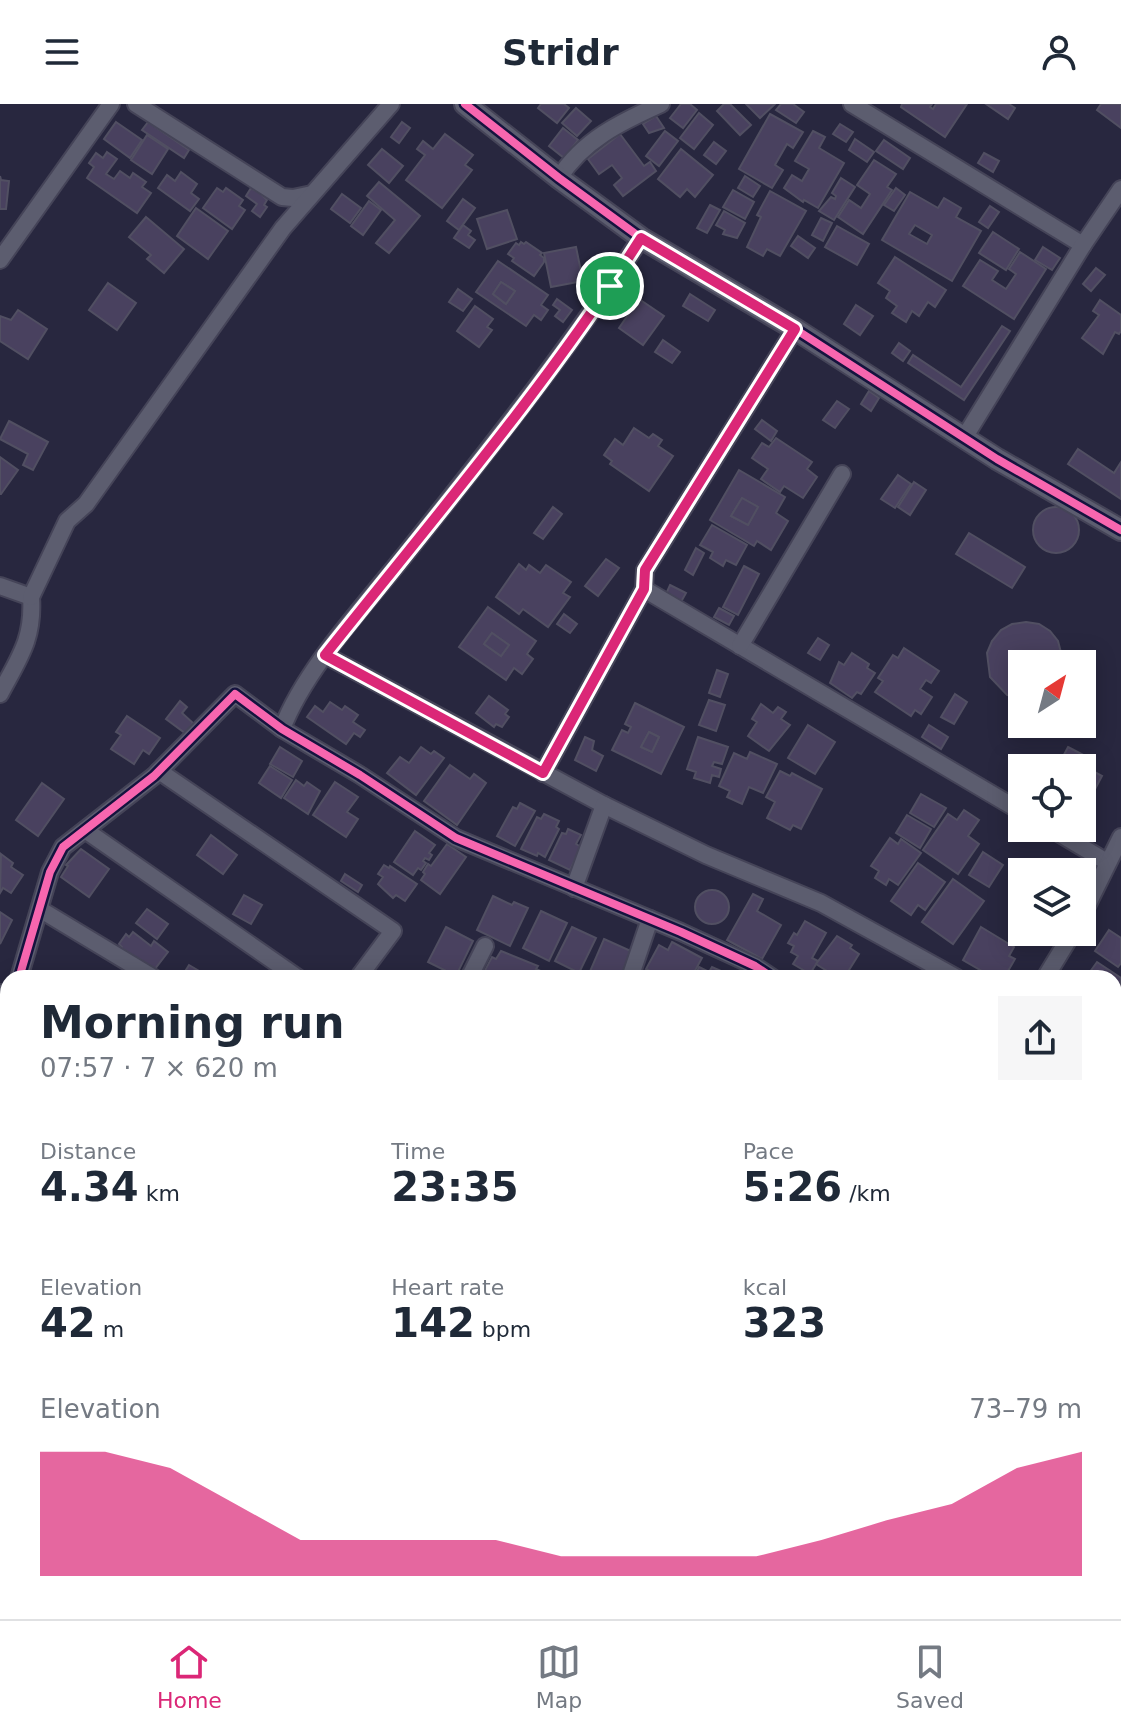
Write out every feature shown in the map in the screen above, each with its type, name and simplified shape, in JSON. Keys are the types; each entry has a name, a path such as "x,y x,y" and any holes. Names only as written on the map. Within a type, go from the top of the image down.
{"street":[{"path":"0,260 111,104"},
{"path":"136,104 282,197 312,194"},
{"path":"0,694 28,640 33,621 31,597 67,521 86,504 283,228 391,104"},
{"path":"465,104 641,238 795,329 964,438 1121,530"},
{"path":"559,178 572,158 593,142 622,121 661,104"},
{"path":"852,104 1083,245"},
{"path":"964,438 1121,189"},
{"path":"282,729 289,712 325,655 497,438 610,286 641,238"},
{"path":"543,773 644,589 645,570 795,329"},
{"path":"740,646 842,474"},
{"path":"0,586 31,597"},
{"path":"644,589 1008,804"},
{"path":"325,655 604,805 706,855 821,903 942,970"},
{"path":"22,970 50,872 63,847 159,771 235,694 282,729 360,775 456,838 650,919 761,970"},
{"path":"159,771 393,931 364,970"},
{"path":"574,888 604,805"},
{"path":"85,830 286,970"},
{"path":"1096,886 1121,837"},
{"path":"1073,842 1107,862"},
{"path":"41,910 141,970"},
{"path":"633,970 650,919"},
{"path":"473,970 485,946"},
{"path":"1050,970 1064,946"}],"building":[{"path":"541,104 564,104 569,108 557,123 538,108"},
{"path":"681,104 690,104 697,110 683,128 670,118"},
{"path":"724,104 730,104 751,125 740,135 717,111"},
{"path":"746,104 775,104 760,118"},
{"path":"781,104 793,104 804,112 796,123 776,110"},
{"path":"902,104 932,104 930,107 933,109 936,104 967,104 945,137 901,107"},
{"path":"986,104 1009,104 1015,108 1008,119"},
{"path":"1101,104 1121,104 1121,128 1097,110"},
{"path":"576,108 591,121 577,136 562,123"},
{"path":"699,113 713,125 694,149 680,138"},
{"path":"770,114 803,132 793,148 787,144 775,165 783,170 772,188 739,169"},
{"path":"656,116 664,128 649,133 643,124"},
{"path":"116,122 142,140 130,158 104,139"},
{"path":"148,122 189,150 184,158 142,130"},
{"path":"402,122 410,128 399,143 391,137"},
{"path":"840,124 853,132 846,142 833,134"},
{"path":"563,128 578,140 564,158 549,146"},
{"path":"665,131 678,141 659,166 646,156"},
{"path":"813,131 825,137 819,148 844,163 818,208 803,202 784,188 792,175 802,181 809,169 795,161"},
{"path":"445,134 473,155 465,165 472,170 442,208 406,180 425,155 417,149 423,141 433,149"},
{"path":"620,134 644,166 650,162 656,171 623,196 614,185 622,178 612,165 599,174 588,159"},
{"path":"147,135 168,149 152,174 131,160"},
{"path":"855,139 874,152 867,162 849,150"},
{"path":"884,140 910,158 903,169 876,151"},
{"path":"714,142 726,151 716,164 704,155"},
{"path":"382,149 403,166 389,183 368,165"},
{"path":"681,149 713,175 695,197 687,189 680,197 658,179"},
{"path":"107,152 117,159 106,174 114,179 120,171 130,178 133,173 146,182 142,187 151,193 137,213 87,178 94,167 89,163 96,153 103,158"},
{"path":"984,153 999,161 993,172 978,163"},
{"path":"874,160 896,174 887,187 892,190 863,234 838,217 849,200 861,208 870,194 857,185"},
{"path":"181,172 197,184 191,193 199,199 190,211 158,188 167,175 175,181"},
{"path":"0,176 1,180 9,181 6,209 0,209"},
{"path":"745,176 760,186 753,197 738,188"},
{"path":"841,178 855,187 834,220 819,211 831,197 835,199 832,193"},
{"path":"379,182 420,216 389,253 376,243 395,220 367,196"},
{"path":"217,188 223,192 226,188 243,200 239,206 245,210 232,229 203,208"},
{"path":"251,188 267,200 264,205 267,207 260,217 252,211 257,204 246,196"},
{"path":"896,188 905,195 894,211 884,205"},
{"path":"733,190 754,202 745,219 723,207"},
{"path":"770,191 806,211 780,256 767,249 763,256 747,247 761,217 757,215"},
{"path":"910,192 938,208 944,198 961,208 956,217 981,231 952,281 882,240","holes":["915,225 932,235 927,244 909,234"]},
{"path":"342,194 361,208 350,223 331,209"},
{"path":"463,199 475,208 459,230 447,221"},
{"path":"369,201 381,210 363,235 351,226"},
{"path":"710,205 720,210 707,233 697,228"},
{"path":"990,206 999,212 988,228 979,222"},
{"path":"196,208 228,231 208,259 177,236"},
{"path":"507,210 517,239 487,249 477,219"},
{"path":"724,211 745,223 737,238 723,234 725,230 716,225"},
{"path":"146,217 184,249 164,273 147,259 151,255 129,237"},
{"path":"821,218 832,223 823,241 812,235"},
{"path":"463,225 471,231 468,235 475,240 469,248 454,238"},
{"path":"837,226 869,244 857,265 825,247"},
{"path":"993,232 1019,249 1006,270 979,253"},
{"path":"798,236 815,248 808,258 791,246"},
{"path":"521,242 542,253 540,255 544,258 534,276 512,261 514,258 508,254 516,243 519,245"},
{"path":"576,247 583,281 551,287 544,253"},
{"path":"1043,247 1060,258 1052,270 1035,260"},
{"path":"1020,252 1046,269 1014,319 963,286 980,260 998,271 992,280 1006,289 1016,274 1009,269"},
{"path":"895,257 946,290 935,307 928,302 919,316 912,311 906,322 892,313 897,306 886,298 890,291 878,283"},
{"path":"498,261 548,295 541,305 548,310 541,320 534,315 526,326 476,292","holes":["501,282 515,291 506,304 493,294"]},
{"path":"1096,268 1105,275 1091,291 1083,284"},
{"path":"501,282 515,291 506,304 493,294"},
{"path":"108,283 136,303 117,330 89,310"},
{"path":"458,289 472,299 463,311 449,302"},
{"path":"690,294 715,310 708,321 683,306"},
{"path":"557,299 572,310 563,322 555,316 560,310 553,305"},
{"path":"639,299 664,316 643,345 619,328"},
{"path":"1100,300 1121,315 1121,331 1119,334 1115,332 1103,354 1082,338 1099,315 1093,311"},
{"path":"856,305 873,316 860,335 844,324"},
{"path":"475,306 493,319 487,327 492,330 479,347 457,331"},
{"path":"18,310 47,329 28,359 0,341 0,316 11,320"},
{"path":"1002,326 1010,331 964,400 908,363 913,355 961,387"},
{"path":"663,340 680,352 672,363 655,352"},
{"path":"899,343 910,351 903,361 892,353"},
{"path":"869,391 879,398 871,411 861,404"},
{"path":"837,401 849,409 835,428 823,420"},
{"path":"762,420 777,431 771,441 755,429"},
{"path":"9,421 48,442 33,470 23,465 28,454 0,439"},
{"path":"634,428 649,438 653,434 662,440 658,446 673,456 649,491 610,464 612,461 604,455 615,439 623,445"},
{"path":"776,438 812,462 807,469 817,477 803,498 784,486 780,492 761,479 768,469 752,458 762,443 769,447"},
{"path":"1078,449 1114,473 1121,462 1121,499 1068,464"},
{"path":"0,457 18,470 1,494 0,494"},
{"path":"739,470 785,497 776,513 788,521 771,550 757,541 754,546 710,520","holes":["742,498 758,507 748,525 731,516"]},
{"path":"898,475 911,484 895,508 881,499"},
{"path":"914,482 926,490 910,515 898,507"},
{"path":"742,498 758,507 748,525 731,516"},
{"path":"553,507 562,514 543,539 534,533"},
{"path":"1056,507 1065,508 1072,514 1078,521 1078,539 1072,546 1065,552 1056,553 1047,552 1040,546 1034,539 1033,530 1034,521 1040,514 1047,508"},
{"path":"712,525 747,545 736,565 726,560 723,566 710,558 713,552 700,545"},
{"path":"969,533 1025,567 1012,588 956,554"},
{"path":"696,548 704,553 693,575 685,570"},
{"path":"606,559 619,568 598,596 585,586"},
{"path":"519,564 526,570 529,565 540,573 546,565 571,582 563,593 570,597 548,627 523,609 519,614 496,597"},
{"path":"744,566 759,574 738,615 723,607"},
{"path":"670,585 686,593 681,602 666,594"},
{"path":"488,607 536,641 527,654 533,659 522,674 514,668 506,680 459,647","holes":["492,633 509,645 501,656 484,644"]},
{"path":"719,608 734,616 729,625 714,617"},
{"path":"564,614 577,624 570,633 557,624"},
{"path":"1012,624 1039,624 1050,631 1060,650 1008,650 1008,695 990,677 987,653 1001,630"},
{"path":"492,633 509,645 501,656 484,644"},
{"path":"818,638 829,645 820,660 808,653"},
{"path":"904,648 939,671 931,683 926,680 920,689 932,697 921,714 915,710 911,716 875,692 883,681 878,678 893,655 898,658"},
{"path":"852,653 869,664 867,668 875,673 861,694 857,692 852,698 830,683 839,662 844,665"},
{"path":"717,670 728,674 720,697 709,693"},
{"path":"955,694 967,702 954,724 941,717"},
{"path":"489,696 508,710 505,714 509,717 502,727 496,724 494,727 476,713"},
{"path":"709,700 725,705 716,731 699,725"},
{"path":"180,701 187,707 182,713 193,723 185,733 166,719"},
{"path":"330,702 342,710 345,706 358,715 353,722 365,730 360,737 354,733 346,744 307,717 315,706 323,712"},
{"path":"635,703 684,727 661,774 612,750 622,730 628,733 631,727 625,724","holes":["649,732 659,737 652,752 641,747"]},
{"path":"761,704 773,713 778,707 786,712 781,719 790,725 769,751 748,736 757,722 752,719"},
{"path":"127,716 160,738 149,754 143,750 134,764 111,749 121,735 116,732"},
{"path":"808,725 835,742 815,774 788,758"},
{"path":"929,725 948,737 941,749 922,737"},
{"path":"649,732 659,737 652,752 641,747"},
{"path":"585,737 594,741 592,750 603,756 596,771 575,760"},
{"path":"698,737 728,747 722,764 714,762 712,766 721,769 719,777 712,775 710,783 694,778 696,772 687,769"},
{"path":"280,747 302,761 293,777 270,764"},
{"path":"421,747 444,758 416,795 387,773 400,757 409,763"},
{"path":"1068,747 1081,754 1064,754"},
{"path":"750,752 777,764 763,793 749,787 742,804 727,797 730,791 719,786 734,753 747,759"},
{"path":"450,765 470,779 474,774 486,783 457,825 424,801"},
{"path":"270,766 292,780 281,798 259,783"},
{"path":"780,771 790,776 792,773 822,789 801,829 793,825 790,830 767,818 775,802 766,797"},
{"path":"1096,773 1102,776 1096,787"},
{"path":"296,780 304,786 307,782 320,791 308,814 284,798"},
{"path":"335,782 358,797 347,812 358,819 346,837 313,815"},
{"path":"42,783 64,799 38,836 16,820"},
{"path":"921,794 946,808 934,827 910,813"},
{"path":"520,803 535,811 515,846 497,836 513,807 517,809"},
{"path":"964,810 979,820 968,836 979,844 958,874 923,850 948,814 957,820"},
{"path":"544,814 559,821 556,827 559,829 545,857 521,849 537,817 541,819"},
{"path":"907,815 931,829 920,848 896,833"},
{"path":"568,829 581,835 576,844 581,847 570,870 549,860 562,833 566,834"},
{"path":"415,831 435,845 429,853 432,855 429,860 425,858 423,861 426,863 413,875 394,862"},
{"path":"211,835 237,855 223,874 197,855"},
{"path":"890,838 898,844 901,839 921,853 898,885 889,879 886,885 875,878 879,871 871,866"},
{"path":"447,844 466,857 440,894 421,880 428,864 431,866"},
{"path":"81,849 109,869 89,897 61,877 66,865"},
{"path":"983,852 1003,865 989,887 969,875"},
{"path":"1,854 13,863 11,867 23,875 11,893 3,888 0,893"},
{"path":"918,863 945,882 925,910 918,905 911,915 891,901"},
{"path":"384,865 417,884 405,901 396,895 393,898 378,884 383,877 378,874"},
{"path":"345,874 362,885 358,892 341,881"},
{"path":"953,879 984,901 953,944 922,922"},
{"path":"712,890 724,895 729,907 724,919 712,924 700,919 695,907 700,895"},
{"path":"753,894 763,899 757,911 781,925 762,959 727,940"},
{"path":"244,895 262,905 251,924 233,914"},
{"path":"493,896 528,908 510,946 477,930"},
{"path":"147,909 168,924 157,939 136,923"},
{"path":"541,911 567,923 549,961 523,948"},
{"path":"0,912 12,920 0,944"},
{"path":"805,921 826,933 812,958 818,961 812,970 803,970 793,964 798,956 791,952 794,946 788,943 794,933 797,935"},
{"path":"446,927 473,941 459,970 444,970 428,962"},
{"path":"572,927 596,938 580,970 573,970 555,961"},
{"path":"981,927 1014,947 1009,956 1015,959 1009,970 980,970 963,960"},
{"path":"1109,930 1121,938 1121,963 1118,967 1095,951"},
{"path":"133,932 151,946 154,941 168,952 154,970 145,970 119,951 122,947 119,944 126,934 129,937"},
{"path":"837,936 852,945 850,948 859,954 849,970 825,970 816,964"},
{"path":"604,939 633,952 625,970 591,970"},
{"path":"672,942 702,958 695,970 646,969 659,945 668,950"},
{"path":"501,951 538,966 538,970 485,970 492,957 496,959"},
{"path":"1097,962 1109,970 1091,970"}],"cycle path":[{"path":"465,104 641,238 795,329 997,459 1121,530"},
{"path":"21,970 50,872 63,847 154,776 235,694 282,729 360,775 456,838 681,932 761,970"}],"route":[{"path":"641,238 795,329 645,570 644,589 543,773 325,655 497,438 610,286 641,238"}]}
